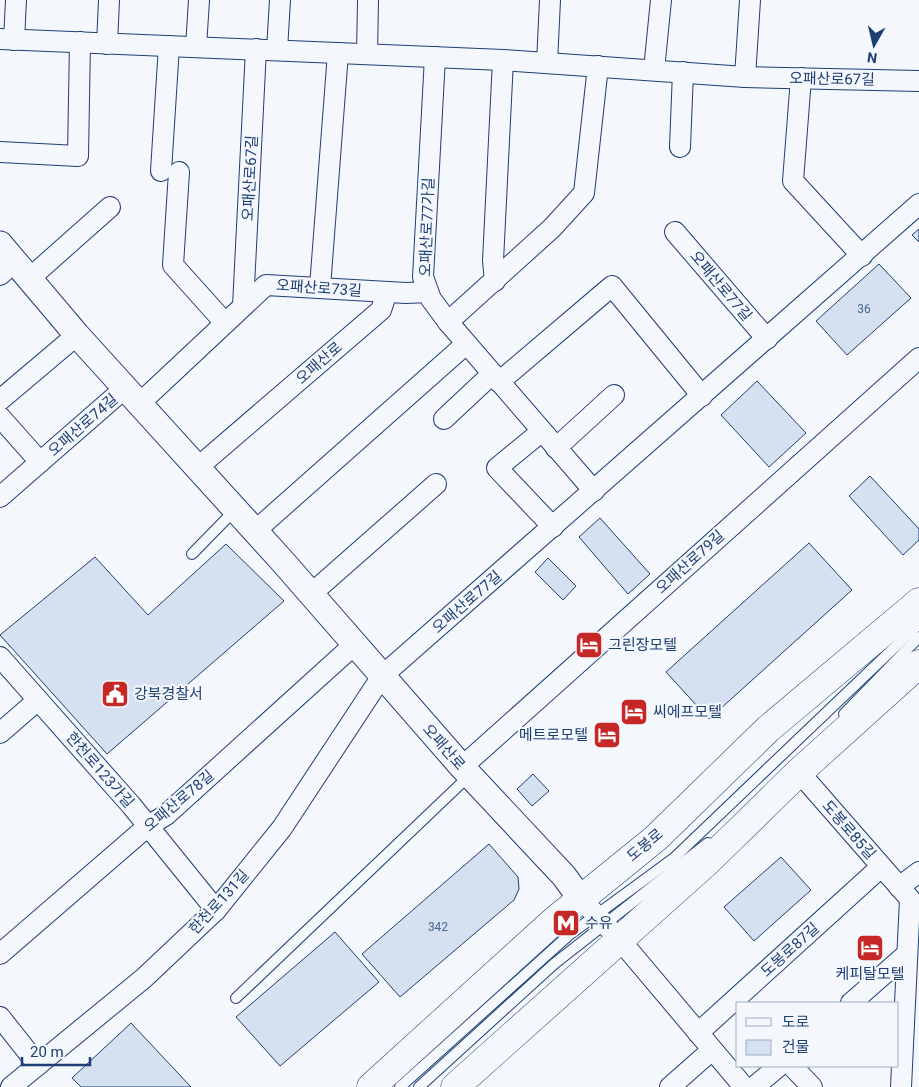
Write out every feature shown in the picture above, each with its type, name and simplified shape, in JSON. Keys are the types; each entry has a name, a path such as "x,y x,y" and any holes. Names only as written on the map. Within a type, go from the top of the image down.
{"main road":[{"name":"도봉로","path":"455,1087 601,920 656,838 768,729 919,602"},
{"name":"도봉로","path":"371,1087 601,920 708,861 798,772 919,664"}],"street":[{"path":"7,40 16,0"},
{"path":"107,44 110,0"},
{"path":"196,47 199,0"},
{"path":"277,50 280,0"},
{"path":"367,54 368,0"},
{"path":"547,63 550,0"},
{"path":"654,70 661,0"},
{"path":"745,77 750,0"},
{"name":"오패산로67길","path":"7,40 503,60 745,77 919,81"},
{"path":"0,152 78,156 80,42"},
{"path":"170,46 170,171 173,265 225,323"},
{"name":"오패산로67길","path":"243,306 256,49"},
{"path":"320,287 338,53"},
{"name":"오패산로77가길","path":"435,57 423,277 428,292 448,322 466,344 594,491"},
{"path":"495,282 493,261 503,60"},
{"path":"448,322 495,282 552,228 584,193 598,66"},
{"path":"680,147 683,72"},
{"path":"801,78 793,181 862,256"},
{"name":"오패산로77길","path":"382,676 919,204"},
{"name":"오패산로","path":"110,207 11,265 255,531 466,771 564,876 601,920"},
{"name":"오패산로77길","path":"675,232 767,339"},
{"name":"오패산로73길","path":"132,396 225,323 266,285 387,292 428,292"},
{"path":"444,419 612,286 702,396"},
{"name":"오패산로","path":"197,468 381,310 387,292"},
{"path":"0,400 77,335"},
{"path":"255,531 466,344"},
{"name":"오패산로79길","path":"466,771 919,358"},
{"path":"556,448 614,395"},
{"name":"오패산로74길","path":"0,497 40,462 132,396"},
{"name":"오패산로74길","path":"0,417 40,462"},
{"path":"542,431 497,468 552,527"},
{"path":"311,594 436,484"},
{"name":"오패산로78길","path":"0,954 148,826 166,816 355,644"},
{"name":"한천로123가길","path":"0,657 148,826 216,910"},
{"name":"한천로131길","path":"11,1087 144,978 216,910 282,828 382,676"},
{"path":"0,733 38,700"},
{"name":"도봉로85길","path":"798,772 910,899 901,1087"},
{"name":"도봉로87길","path":"698,1033 882,867"},
{"path":"900,888 919,872"},
{"path":"601,920 744,1087"},
{"path":"852,1002 907,954"},
{"path":"0,1017 38,1065"},
{"path":"670,1087 712,1050"},
{"path":"754,1087 778,1067"},
{"path":"793,1067 812,1087"}],"lane":[{"path":"192,554 235,510"},
{"path":"419,1087 601,920 674,858 919,624"},
{"path":"838,720 919,637"},
{"path":"730,824 825,734"},
{"path":"236,998 466,771"},
{"path":"400,1087 569,935 601,920 716,836"}],"building":[{"path":"919,229 919,242 912,235"},
{"path":"879,264 911,298 847,355 816,321"},
{"path":"757,381 806,433 769,467 721,415"},
{"path":"870,476 919,529 919,540 903,555 849,496"},
{"path":"600,518 650,574 628,594 579,537"},
{"path":"809,543 852,590 709,719 666,672"},
{"name":"강북경찰서","path":"226,544 284,601 107,754 0,635 95,557 148,615"},
{"path":"548,558 576,586 563,600 535,572"},
{"path":"533,774 549,791 532,806 517,789"},
{"path":"489,844 518,877 519,889 514,900 400,997 362,954"},
{"path":"781,857 811,890 754,941 724,907"},
{"path":"335,932 379,982 280,1066 236,1017"},
{"path":"131,1023 191,1087 81,1087 72,1078"}],"place":[{"name":"그린장모텔","path":"589,645"},
{"name":"강북경찰서","path":"115,694"},
{"name":"씨에프모텔","path":"634,712"},
{"name":"메트로모텔","path":"607,735"},
{"name":"수유","path":"566,923"},
{"name":"케피탈모텔","path":"870,948"}]}
